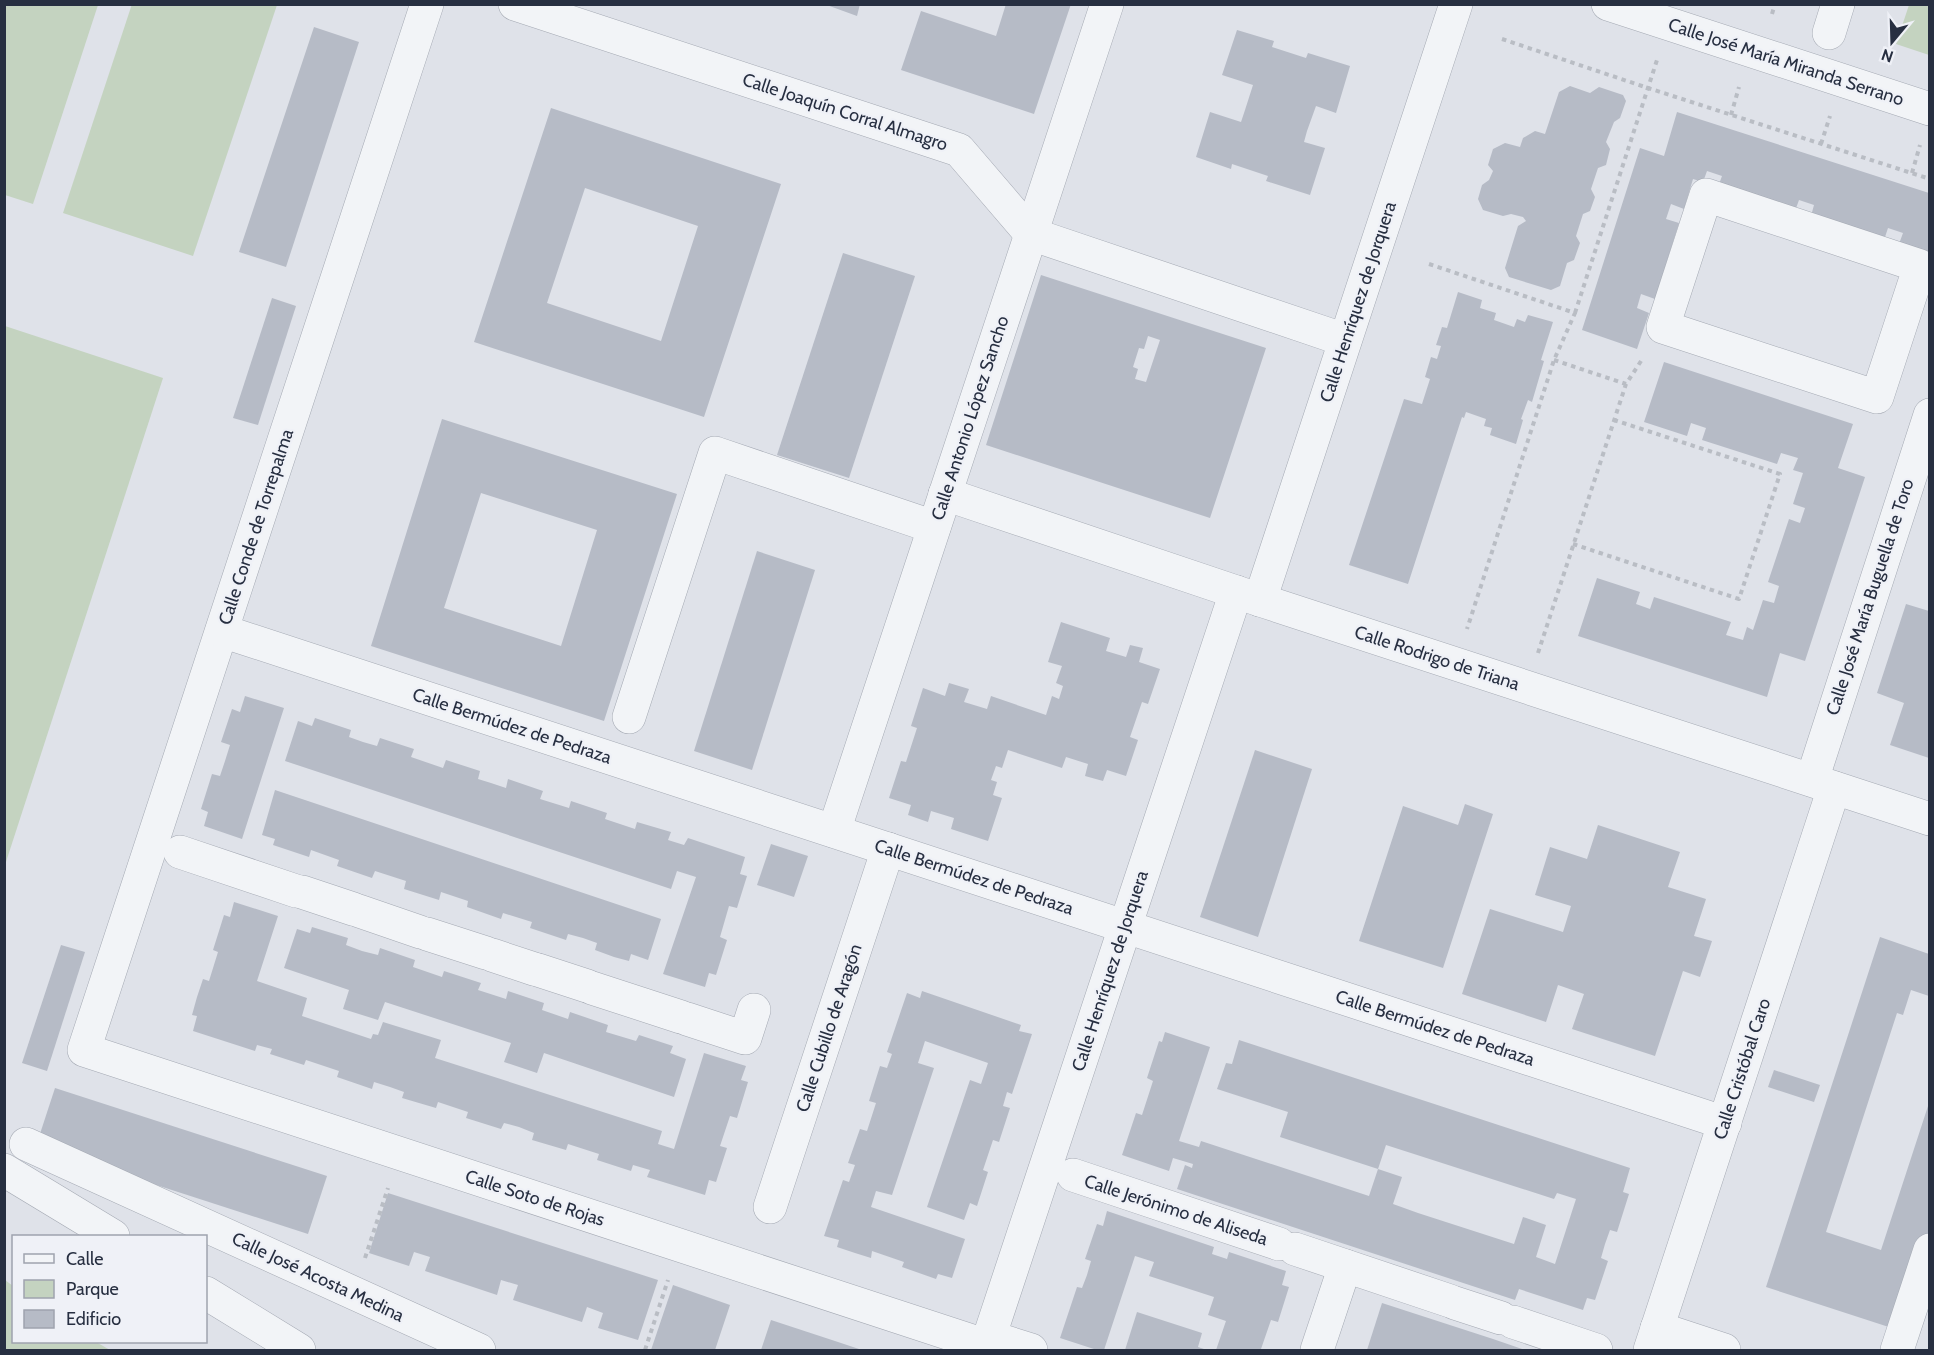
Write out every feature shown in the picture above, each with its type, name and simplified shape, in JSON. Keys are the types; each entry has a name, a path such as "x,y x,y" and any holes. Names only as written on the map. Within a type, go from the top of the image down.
{"street":[{"name":"Calle Conde de Torrepalma","path":"84,1050 427,4"},
{"name":"Calle Joaquín Corral Almagro","path":"515,4 960,150 1031,234"},
{"name":"Calle Antonio López Sancho","path":"834,831 1107,4"},
{"name":"Calle Henríquez de Jorquera","path":"987,1345 1125,926 1345,340 1456,4"},
{"name":"Calle José María Miranda Serrano","path":"1608,4 1929,109"},
{"path":"1706,195 1920,266 1877,397 1663,327 1706,195"},
{"path":"1031,234 1345,340"},
{"name":"Calle José María Buguella de Toro","path":"1823,784 1929,415"},
{"path":"629,717 715,453 934,527"},
{"name":"Calle Rodrigo de Triana","path":"945,494 1248,596 1929,819"},
{"name":"Calle Bermúdez de Pedraza","path":"222,631 1725,1123"},
{"name":"Calle Cristóbal Caro","path":"1654,1339 1725,1123 1823,784"},
{"name":"Calle Cubillo de Aragón","path":"770,1207 888,849"},
{"path":"180,852 745,1038 754,1010"},
{"name":"Calle Soto de Rojas","path":"84,1050 987,1345 1031,1350"},
{"name":"Calle José Acosta Medina","path":"26,1144 479,1350"},
{"path":"4,1170 111,1235"},
{"name":"Calle Jerónimo de Aliseda","path":"1072,1175 1596,1350"},
{"path":"1897,1350 1929,1250"},
{"path":"1317,1350 1345,1266"},
{"path":"207,1294 299,1350"},
{"path":"1654,1339 1724,1350"}],"path":[{"path":"1772,14 1775,4"},
{"path":"1502,39 1929,179"},
{"path":"1466,632 1554,360 1575,313 1658,57"},
{"path":"1731,115 1740,83"},
{"path":"1821,144 1831,112"},
{"path":"1912,173 1922,142"},
{"path":"1429,264 1575,313"},
{"path":"1537,654 1626,384 1663,327"},
{"path":"1554,360 1626,384"},
{"path":"1573,544 1739,599 1747,576 1780,474 1614,420"},
{"path":"353,1294 389,1184"},
{"path":"645,1350 669,1276"}],"green space":[{"path":"5,4 98,5 33,204 5,195"},
{"path":"132,4 277,5 193,256 63,213"},
{"path":"1909,5 1929,5 1929,55 1896,44"},
{"path":"4,326 163,378 5,865"},
{"path":"5,1280 12,1285 12,1343 98,1343 110,1350 5,1350"}],"building":[{"path":"824,4 860,4 857,16"},
{"path":"1006,4 1071,4 1034,114 901,70 921,11 996,36"},
{"path":"314,27 359,42 286,267 239,252"},
{"path":"1237,30 1274,41 1272,47 1306,58 1308,53 1350,66 1336,113 1316,106 1307,131 1304,142 1325,148 1310,195 1266,181 1268,176 1232,164 1231,169 1196,157 1210,112 1241,122 1245,110 1253,85 1222,75"},
{"path":"1570,86 1590,93 1599,87 1623,95 1626,101 1620,118 1614,122 1606,142 1610,149 1606,165 1598,168 1591,189 1595,197 1590,211 1583,214 1576,236 1580,243 1574,260 1567,263 1560,286 1551,290 1509,277 1505,268 1518,226 1526,221 1523,217 1511,214 1503,216 1483,210 1478,199 1482,185 1489,180 1493,171 1488,165 1493,149 1505,143 1520,147 1523,138 1535,131 1545,134 1559,92"},
{"path":"551,108 781,184 704,417 474,342","holes":["585,188 698,226 661,341 547,303"]},
{"path":"1677,112 1929,193 1929,254 1899,244 1903,233 1888,228 1884,240 1811,216 1814,205 1799,200 1795,211 1718,187 1722,176 1707,171 1703,182 1693,179 1684,209 1671,204 1666,219 1679,223 1655,299 1641,294 1637,308 1649,313 1637,349 1582,330 1640,148 1664,156"},
{"path":"843,253 915,276 849,478 777,455"},
{"path":"1041,275 1266,348 1210,518 986,445","holes":["1148,336 1160,340 1146,382 1135,379 1138,369 1133,367 1139,348 1144,349"]},
{"path":"1458,292 1482,300 1480,308 1496,313 1494,320 1514,327 1517,319 1525,322 1528,315 1553,322 1541,360 1544,361 1532,402 1528,400 1516,444 1490,435 1492,428 1484,426 1486,419 1466,412 1464,418 1462,417 1408,584 1349,565 1404,399 1422,404 1430,379 1425,377 1431,357 1437,359 1441,346 1436,345 1442,327 1447,328"},
{"path":"272,298 296,306 258,425 233,418"},
{"path":"1664,362 1853,424 1838,468 1865,477 1805,661 1780,653 1767,697 1578,636 1597,578 1640,592 1636,604 1650,609 1654,597 1731,622 1726,635 1743,640 1747,627 1753,630 1763,600 1774,603 1779,586 1768,582 1789,519 1800,523 1805,508 1793,504 1803,473 1793,470 1798,458 1781,453 1777,464 1702,440 1706,428 1691,423 1687,436 1644,422"},
{"path":"442,419 677,494 604,721 371,646","holes":["481,493 597,530 561,646 444,608"]},
{"path":"757,551 815,570 752,770 694,751"},
{"path":"1906,604 1929,611 1929,758 1890,745 1904,703 1877,693"},
{"path":"1061,622 1110,638 1106,651 1126,657 1130,645 1143,648 1139,662 1160,669 1148,704 1142,702 1130,737 1138,740 1126,776 1107,770 1103,781 1085,776 1088,764 1066,757 1062,768 1008,750 1002,768 996,766 991,780 997,782 993,795 1002,798 988,841 951,829 954,818 931,811 928,822 908,815 911,805 889,798 901,761 906,762 917,728 911,726 923,688 945,696 949,683 969,689 964,702 987,709 991,696 1046,715 1052,696 1059,699 1063,686 1056,683 1062,666 1048,662"},
{"path":"245,696 284,708 242,839 204,826 208,812 201,809 212,774 220,776 230,745 221,742 232,709 240,712"},
{"path":"315,718 351,730 349,737 363,742 377,746 380,738 414,749 411,757 443,768 446,760 480,771 478,779 506,788 508,779 543,791 540,799 569,808 571,801 607,813 605,819 635,829 637,822 671,832 668,840 684,845 688,838 745,857 740,874 747,876 737,908 729,906 720,937 727,940 716,975 709,973 705,987 663,974 696,877 677,871 671,889 285,761 298,721 312,726"},
{"path":"1255,750 1312,769 1258,937 1200,917"},
{"path":"275,790 661,919 648,960 631,954 629,961 614,957 595,950 597,943 583,938 568,934 566,940 530,928 532,922 503,913 501,919 467,907 468,901 441,892 439,900 404,889 406,881 375,871 372,878 337,866 339,860 311,850 309,857 273,845 275,839 262,835"},
{"path":"1465,804 1493,814 1443,968 1359,941 1403,806 1458,825"},
{"path":"1598,825 1680,852 1668,887 1706,899 1694,936 1712,941 1700,977 1683,971 1655,1056 1572,1029 1584,994 1558,985 1546,1022 1462,994 1490,909 1563,932 1571,906 1535,895 1550,847 1587,859"},
{"path":"771,844 808,856 794,897 757,885"},
{"path":"234,902 278,916 257,981 307,998 302,1016 371,1039 373,1034 378,1035 383,1022 441,1040 435,1058 662,1131 658,1144 674,1149 704,1053 746,1066 741,1080 748,1082 737,1118 730,1116 720,1146 727,1148 716,1182 709,1180 705,1195 647,1177 650,1170 633,1165 631,1171 597,1160 599,1154 568,1144 566,1150 532,1140 534,1133 519,1127 504,1123 501,1129 466,1118 468,1112 438,1102 436,1108 402,1098 404,1092 390,1087 374,1082 372,1089 337,1077 339,1071 306,1060 304,1065 270,1054 272,1049 257,1045 255,1051 193,1031 197,1016 192,1015 197,997 203,979 209,981 218,952 213,950 224,915 230,917"},
{"path":"312,927 348,938 346,945 362,951 378,955 380,948 415,960 413,967 442,977 444,971 481,983 478,990 506,999 508,991 544,1003 542,1010 568,1019 570,1012 608,1025 606,1032 636,1041 639,1035 673,1046 670,1053 686,1059 674,1097 544,1053 537,1073 504,1062 511,1043 385,1002 378,1020 343,1009 349,990 284,968 297,929 310,933"},
{"path":"1880,937 1929,954 1929,996 1911,990 1903,1015 1897,1013 1826,1232 1881,1250 1929,1103 1929,1233 1898,1330 1766,1287"},
{"path":"61,945 85,952 47,1071 22,1063"},
{"path":"922,991 1021,1025 1019,1031 1032,1034 1012,1094 1007,1092 1003,1106 1010,1108 999,1142 993,1140 983,1170 988,1172 977,1206 970,1203 964,1220 927,1207 970,1080 981,1084 988,1063 925,1041 918,1063 934,1068 892,1195 876,1191 871,1207 965,1239 952,1278 938,1274 936,1279 902,1267 904,1262 872,1251 871,1258 855,1253 837,1247 839,1240 824,1236 843,1180 849,1182 855,1165 848,1163 860,1129 867,1131 876,1103 869,1101 880,1066 887,1068 892,1054 887,1052 907,993 920,998"},
{"path":"1165,1032 1210,1047 1179,1141 1199,1147 1201,1141 1369,1196 1378,1169 1280,1137 1288,1112 1217,1089 1226,1063 1232,1064 1239,1040 1630,1168 1623,1192 1629,1194 1617,1232 1610,1230 1605,1244 1601,1258 1608,1261 1595,1300 1587,1298 1583,1310 1519,1289 1515,1300 1177,1189 1185,1165 1192,1168 1193,1164 1173,1158 1169,1171 1122,1155 1136,1113 1142,1115 1153,1081 1147,1078 1159,1041 1162,1042","holes":["1386,1145 1554,1199 1557,1193 1576,1199 1555,1264 1536,1257 1546,1225 1523,1217 1514,1244 1418,1213 1393,1204 1402,1177 1378,1169"]},
{"path":"1774,1070 1820,1085 1814,1102 1768,1087"},
{"path":"55,1088 327,1176 308,1234 36,1146"},
{"path":"388,1193 658,1280 638,1340 598,1328 603,1313 587,1307 582,1322 513,1300 518,1285 501,1280 497,1295 425,1271 430,1257 414,1252 409,1266 369,1253"},
{"path":"1107,1211 1214,1247 1212,1254 1227,1259 1229,1252 1286,1271 1282,1285 1289,1287 1278,1322 1271,1320 1261,1349 1266,1350 1216,1350 1226,1321 1208,1315 1214,1297 1149,1276 1154,1262 1135,1256 1104,1350 1097,1350 1060,1338 1077,1287 1082,1288 1087,1275 1091,1261 1085,1259 1097,1224 1103,1226"},
{"path":"673,1285 730,1305 715,1350 651,1350"},
{"path":"1382,1303 1493,1339 1525,1350 1367,1350"},
{"path":"1137,1312 1202,1333 1198,1347 1207,1350 1125,1350"},
{"path":"771,1320 838,1342 862,1350 761,1350"}]}
